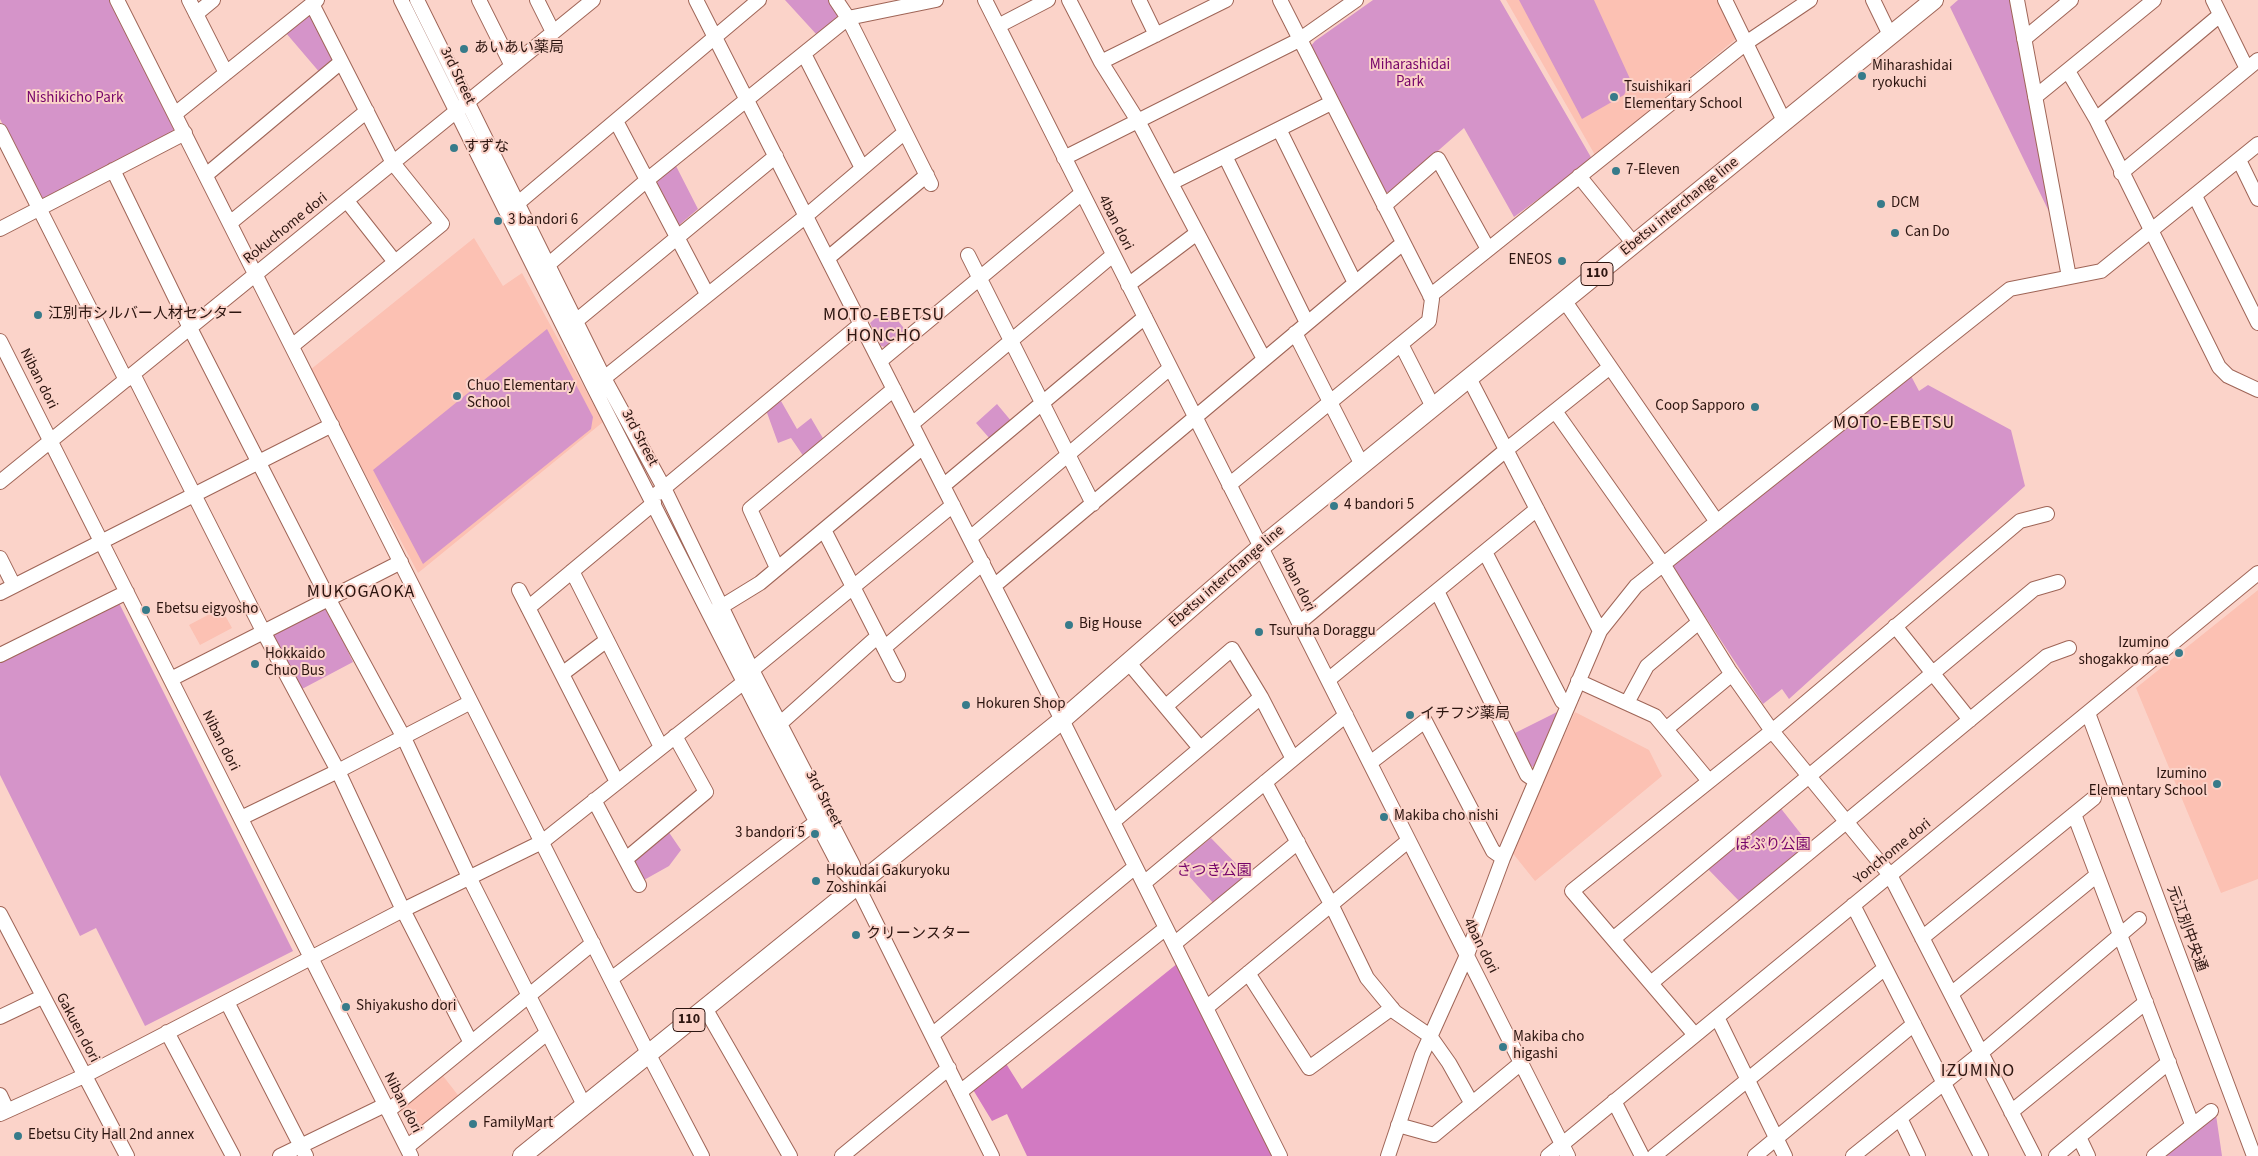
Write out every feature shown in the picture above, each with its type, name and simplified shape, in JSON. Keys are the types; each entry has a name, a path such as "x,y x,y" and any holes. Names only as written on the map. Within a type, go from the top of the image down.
{"main road":[{"name":"Ebetsu interchange line","path":"522,1156 1062,720 1260,548 1934,0"}],"street":[{"path":"117,0 648,1053 702,1156"},
{"path":"189,0 226,74"},
{"path":"196,14 213,0"},
{"name":"3rd Street","path":"401,0 457,112 512,208 599,382 653,501 709,614 781,724 853,865 857,886 992,1156"},
{"name":"3rd Street","path":"417,0 468,102 512,208"},
{"path":"479,0 512,66"},
{"path":"537,0 554,32"},
{"name":"Rokuchome dori","path":"0,482 593,0"},
{"path":"696,0 1062,720 1280,1156"},
{"path":"512,208 759,0"},
{"path":"828,258 929,180 848,18 836,0"},
{"path":"542,269 647,180 848,18 936,0"},
{"name":"4ban dori","path":"985,0 1408,841 1566,1150"},
{"path":"998,26 1048,0"},
{"path":"1068,0 1101,62 1138,121 1264,359"},
{"path":"1139,0 1156,35"},
{"path":"1101,62 1156,35 1211,3 1226,0"},
{"path":"1229,485 1429,321 1432,299 1280,0"},
{"path":"1064,158 1299,40 1356,0"},
{"path":"1725,0 1784,122"},
{"path":"1430,296 1746,44 1810,0"},
{"path":"1872,0 1890,35"},
{"path":"2017,0 2069,278"},
{"path":"2024,39 2071,0"},
{"path":"2035,97 2154,0"},
{"path":"2121,173 2252,64 2220,15 2213,0"},
{"path":"175,114 315,2 342,62 393,163 442,224 292,346"},
{"path":"2096,119 2220,15"},
{"path":"804,54 862,168"},
{"path":"206,175 342,62"},
{"path":"2068,71 2096,119 2218,367 2228,376 2256,386"},
{"path":"1171,183 1331,103"},
{"path":"230,224 367,112"},
{"path":"616,121 707,294"},
{"path":"1279,129 1355,283"},
{"path":"0,131 39,209 194,494 263,631 338,772 403,910 471,1043"},
{"path":"599,382 806,216 905,132"},
{"path":"0,229 185,133"},
{"path":"1388,1156 1422,1055 1467,955 1503,858 1578,681 1600,631 1636,586 2010,289 2101,271 2258,144"},
{"path":"576,321 776,156"},
{"path":"1225,156 1307,323"},
{"path":"1384,206 1438,159 1488,249"},
{"path":"2239,160 2258,199"},
{"path":"113,170 258,462 328,598 404,738 469,877 584,1105"},
{"path":"1580,176 1634,244"},
{"path":"880,361 1082,192"},
{"path":"2194,196 2258,323"},
{"path":"346,201 395,262"},
{"path":"1128,284 1197,233"},
{"path":"994,586 1403,243"},
{"path":"968,255 1093,504"},
{"path":"912,424 1113,255"},
{"name":"3rd Street","path":"542,269 576,321 599,382 664,488 723,606 770,733 841,869 857,886"},
{"path":"1564,300 1717,522"},
{"path":"943,486 1145,317"},
{"path":"528,608 653,501 664,488 861,324"},
{"path":"1296,333 1362,465"},
{"name":"Niban dori","path":"0,340 409,1152"},
{"path":"1401,344 1434,407"},
{"path":"1299,623 1506,450 1610,367"},
{"path":"970,538 1069,456 1170,368"},
{"path":"1469,378 1600,631"},
{"path":"777,568 750,509 894,389"},
{"path":"1555,411 1663,564 1732,674 1772,731 1890,875 2034,1156"},
{"path":"0,593 332,425"},
{"path":"709,614 760,583 924,447"},
{"path":"0,1095 4,1112 84,1076 403,910 542,842 675,736 953,505"},
{"path":"1328,680 1537,509"},
{"path":"1695,1035 1572,891 1772,731 2020,522 2047,514"},
{"path":"824,530 898,675"},
{"path":"1485,552 1562,702 1568,706"},
{"path":"0,558 14,586"},
{"path":"171,679 401,562"},
{"path":"770,733 881,642 982,563"},
{"path":"572,571 661,747"},
{"name":"Yonchome dori","path":"1548,1156 1566,1150 1614,1101 2258,573"},
{"path":"1613,939 2034,589 2058,582"},
{"path":"519,590 617,782"},
{"path":"1437,591 1527,775 1536,781"},
{"path":"0,655 127,592"},
{"path":"1627,703 1647,666 1699,622"},
{"path":"1895,626 1970,720"},
{"path":"562,674 607,640"},
{"path":"1651,984 2047,656 2069,648"},
{"path":"1166,706 1232,649 1293,759"},
{"path":"1128,663 1200,748"},
{"path":"1666,729 1732,674"},
{"path":"1578,681 1655,716 1709,781"},
{"path":"1113,822 1260,697"},
{"path":"241,818 338,772 472,702"},
{"name":"元江別中央通","path":"2088,713 2254,1156"},
{"path":"1144,883 1346,715"},
{"path":"1370,763 1425,721 1493,851 1503,858"},
{"path":"626,859 706,792 675,736"},
{"path":"1265,782 1332,904 1366,978 1392,1008 1430,1036 1449,1063 1472,1104"},
{"path":"1922,938 2094,798"},
{"path":"594,800 639,886"},
{"path":"2074,814 2192,1124"},
{"path":"611,979 816,822"},
{"path":"1206,1008 1408,841"},
{"path":"1174,944 1298,842"},
{"path":"932,1035 1135,867"},
{"path":"1951,994 2097,875"},
{"path":"1853,905 1981,1156"},
{"name":"Gakuen dori","path":"0,914 127,1156"},
{"path":"1853,1156 1981,1053 2139,919"},
{"path":"960,1092 1166,928"},
{"path":"280,1156 303,1150 387,1108 471,1043 593,943"},
{"path":"1654,1156 1885,968"},
{"path":"1248,973 1309,1068 1392,1008"},
{"path":"0,1016 42,997"},
{"path":"226,1002 303,1150"},
{"path":"2011,1112 2146,1002"},
{"path":"705,1008 790,1156"},
{"path":"1717,1017 1785,1156"},
{"path":"1755,1156 1914,1024"},
{"path":"167,1032 232,1156"},
{"path":"409,1152 547,1033"},
{"path":"2056,1156 2169,1062"},
{"path":"1398,1125 1434,1135 1521,1063"},
{"path":"842,1156 948,1068"},
{"path":"1614,1101 1642,1156"},
{"path":"2154,1156 2210,1111"},
{"path":"1900,1118 1918,1156"},
{"path":"2079,1137 2088,1156"}],"shaded area":[{"name":"Tsuishikari Elementary School","path":"1506,0 1717,0 1737,38 1595,155"},
{"name":"Chuo Elementary School","path":"474,238 503,286 522,273 603,422 418,573 310,370"},
{"name":"Izumino Elementary School","path":"2258,590 2258,879 2221,893 2136,688"},
{"path":"221,608 232,628 200,645 189,625"},
{"path":"1575,712 1649,750 1662,776 1535,881 1511,851"},
{"path":"1178,963 1272,1156 1027,1156 1007,1114 992,1121 972,1088 1005,1062 1022,1089"},
{"path":"440,1072 461,1099 415,1136 399,1107"}],"green space":[{"name":"Nishikicho Park","path":"0,0 109,0 174,129 171,136 45,200 38,194 0,119"},
{"path":"785,0 830,0 839,13 836,19 817,35"},
{"name":"Miharashidai Park","path":"1373,0 1500,0 1592,159 1514,217 1464,128 1391,192 1386,192 1310,47 1315,41"},
{"path":"1519,0 1594,0 1631,81 1624,95 1582,119"},
{"path":"1958,0 2014,0 2054,222 1950,7"},
{"path":"309,15 312,16 335,59 321,74 286,33"},
{"path":"676,166 698,209 678,226 655,187 658,181"},
{"path":"887,307 907,332 889,348 881,346 870,323"},
{"path":"547,329 593,417 591,429 423,564 373,470"},
{"path":"1910,374 1919,391 1928,385 2011,430 2025,486 1789,699 1782,689 1763,704 1671,565"},
{"path":"781,401 797,429 811,418 824,440 804,457 791,438 778,443 766,410"},
{"path":"997,404 1012,422 991,440 976,423"},
{"path":"119,603 293,951 145,1026 96,928 80,936 0,775 0,663"},
{"path":"322,609 328,609 353,662 302,689 272,637 274,633"},
{"path":"1557,712 1556,723 1535,768 1529,765 1515,733"},
{"name":"ぽぷり公園","path":"1779,806 1812,848 1742,904 1706,867"},
{"path":"668,831 681,850 669,866 644,880 633,861"},
{"name":"さつき公園","path":"1211,838 1247,875 1215,905 1178,864"},
{"path":"2216,1115 2222,1156 2163,1156"}],"place":[{"name":"あいあい薬局","path":"464,49"},
{"name":"Miharashidai ryokuchi","path":"1862,76"},
{"name":"Tsuishikari Elementary School","path":"1614,97"},
{"name":"すずな","path":"454,148"},
{"name":"7-Eleven","path":"1616,171"},
{"name":"DCM","path":"1881,204"},
{"name":"3 bandori 6","path":"498,221"},
{"name":"Can Do","path":"1895,233"},
{"name":"ENEOS","path":"1562,261"},
{"name":"江別市シルバー人材センター","path":"38,315"},
{"name":"Chuo Elementary School","path":"457,396"},
{"name":"Coop Sapporo","path":"1755,407"},
{"name":"4 bandori 5","path":"1334,506"},
{"name":"Ebetsu eigyosho","path":"146,610"},
{"name":"Big House","path":"1069,625"},
{"name":"Tsuruha Doraggu","path":"1259,632"},
{"name":"Izumino shogakko mae","path":"2179,653"},
{"name":"Hokkaido Chuo Bus","path":"255,664"},
{"name":"Hokuren Shop","path":"966,705"},
{"name":"イチフジ薬局","path":"1410,715"},
{"name":"Izumino Elementary School","path":"2217,784"},
{"name":"Makiba cho nishi","path":"1384,817"},
{"name":"3 bandori 5","path":"815,834"},
{"name":"Hokudai Gakuryoku Zoshinkai","path":"816,881"},
{"name":"クリーンスター","path":"856,935"},
{"name":"Shiyakusho dori","path":"346,1007"},
{"name":"Makiba cho higashi","path":"1503,1047"},
{"name":"FamilyMart","path":"473,1124"},
{"name":"Ebetsu City Hall 2nd annex","path":"18,1136"}],"district":[{"name":"MOTO-EBETSU HONCHO","path":"884,326"},
{"name":"MOTO-EBETSU","path":"1894,424"},
{"name":"MUKOGAOKA","path":"361,593"},
{"name":"IZUMINO","path":"1978,1072"}]}
